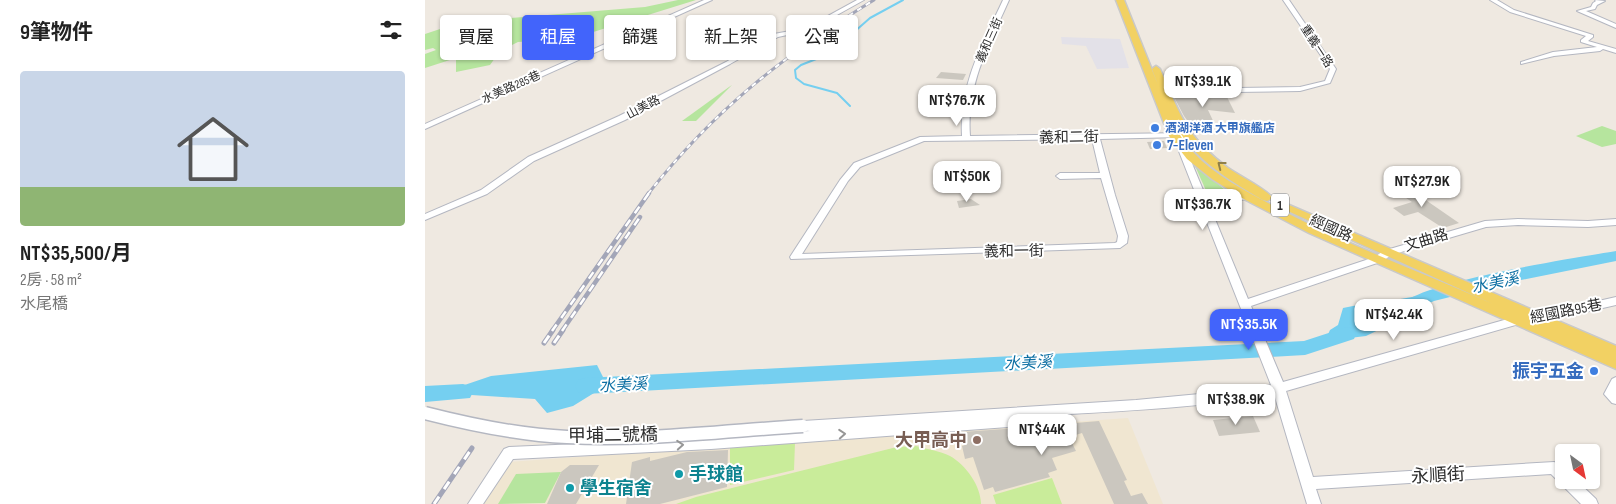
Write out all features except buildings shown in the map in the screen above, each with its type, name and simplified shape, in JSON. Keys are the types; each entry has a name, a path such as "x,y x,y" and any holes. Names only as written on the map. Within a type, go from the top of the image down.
{"main road":[{"name":"1","path":"1120,0 1180,135"},
{"name":"1","path":"1127,0 1166,91 1180,135 1182,149"},
{"name":"經國路","path":"1180,135 1257,192 1277,204 1383,256 1421,277 1496,311 1513,313"},
{"name":"經國路","path":"1182,149 1247,196 1299,223 1435,274 1513,313"},
{"name":"1","path":"1513,313 1540,319 1616,352"},
{"name":"1","path":"1513,313 1616,363"}],"street":[{"name":"水美路285巷","path":"425,127 485,98 709,0"},
{"name":"山美路","path":"425,217 484,192 531,159 622,118 728,63 776,35 808,29 861,0"},
{"name":"義和三街","path":"965,138 963,118 971,80 1006,0"},
{"name":"重義一路","path":"1166,91 1300,89 1328,82 1333,69 1286,0"},
{"path":"1493,0 1512,11 1591,36 1583,42 1616,51"},
{"path":"1598,0 1602,1 1595,4 1593,8 1580,11 1616,26"},
{"path":"1523,63 1553,54 1603,49"},
{"name":"義和二街","path":"795,257 844,180 857,166 923,139 1180,135"},
{"name":"義和一街","path":"795,257 1117,246 1122,243 1123,236 1109,195 1106,175 1095,136"},
{"path":"1182,149 1276,382 1314,504"},
{"path":"1060,176 1106,175"},
{"path":"1206,205 1247,196"},
{"name":"文曲路","path":"1245,304 1383,256 1485,224 1518,222 1588,224 1616,222"},
{"name":"經國路95巷","path":"1540,319 1616,300"},
{"path":"475,504 509,453 622,449 1047,419 1078,409 1242,395 1276,382 1513,313"},
{"path":"1616,382 1610,394 1616,399"},
{"name":"甲埔二號橋","path":"425,413 510,432 567,437 620,437 1078,409"},
{"name":"永順街","path":"1308,483 1555,469"},
{"name":"永順街","path":"1575,489 1591,504"}],"shaded area":[{"path":"1061,37 1120,39 1129,68 1097,69 1086,46 1062,44"},
{"name":"大甲高中","path":"1128,418 1163,504 483,504 508,462"}],"green space":[{"path":"678,0 696,0 648,15 604,15 604,29 594,32 594,15 547,15 645,7"},
{"path":"522,17 522,42 512,45 512,18"},
{"path":"440,29 440,60 450,60 425,68 425,54 436,50 433,48 425,50 425,34"},
{"path":"456,60 494,60 490,65 456,72"},
{"path":"732,85 696,121 682,121 729,87"},
{"path":"1602,126 1616,131 1616,144 1602,147 1576,136"},
{"path":"1196,168 1199,168 1224,189 1207,193"},
{"path":"795,443 794,470 730,485 730,448"},
{"path":"916,446 946,454 962,465 975,483 981,504 676,504 696,497 897,447"},
{"path":"561,472 545,503 498,504 516,474"},
{"path":"1052,478 1062,504 996,504 993,495"}],"water":[{"path":"1422,295 1430,296 1397,321 1366,336 1325,341 1330,330 1338,325 1343,308"},
{"path":"597,365 607,385 573,406 547,413 535,399 441,393 491,376"}],"waterway":[{"path":"850,106 837,93 804,84 796,78 795,70 801,65 829,54 870,18 903,0"},
{"name":"水美溪","path":"1410,306 1428,296 1506,277 1616,256"},
{"name":"水美溪","path":"585,386 1305,348 1347,334"},
{"name":"水美溪","path":"425,394 463,392"}],"railway":[{"path":"648,194 699,136 752,86 780,63 874,0"},
{"path":"552,331 649,193"},
{"path":"562,331 640,217"},
{"path":"544,343 553,330"},
{"path":"554,343 563,330"},
{"path":"434,504 472,448"}],"place":[{"name":"酒湖洋酒 大甲旗艦店","path":"1155,128"},
{"name":"7-Eleven","path":"1157,145"},
{"name":"振宇五金","path":"1594,371"},
{"name":"大甲高中","path":"977,440"},
{"name":"手球館","path":"679,474"},
{"name":"學生宿舍","path":"570,488"}]}
